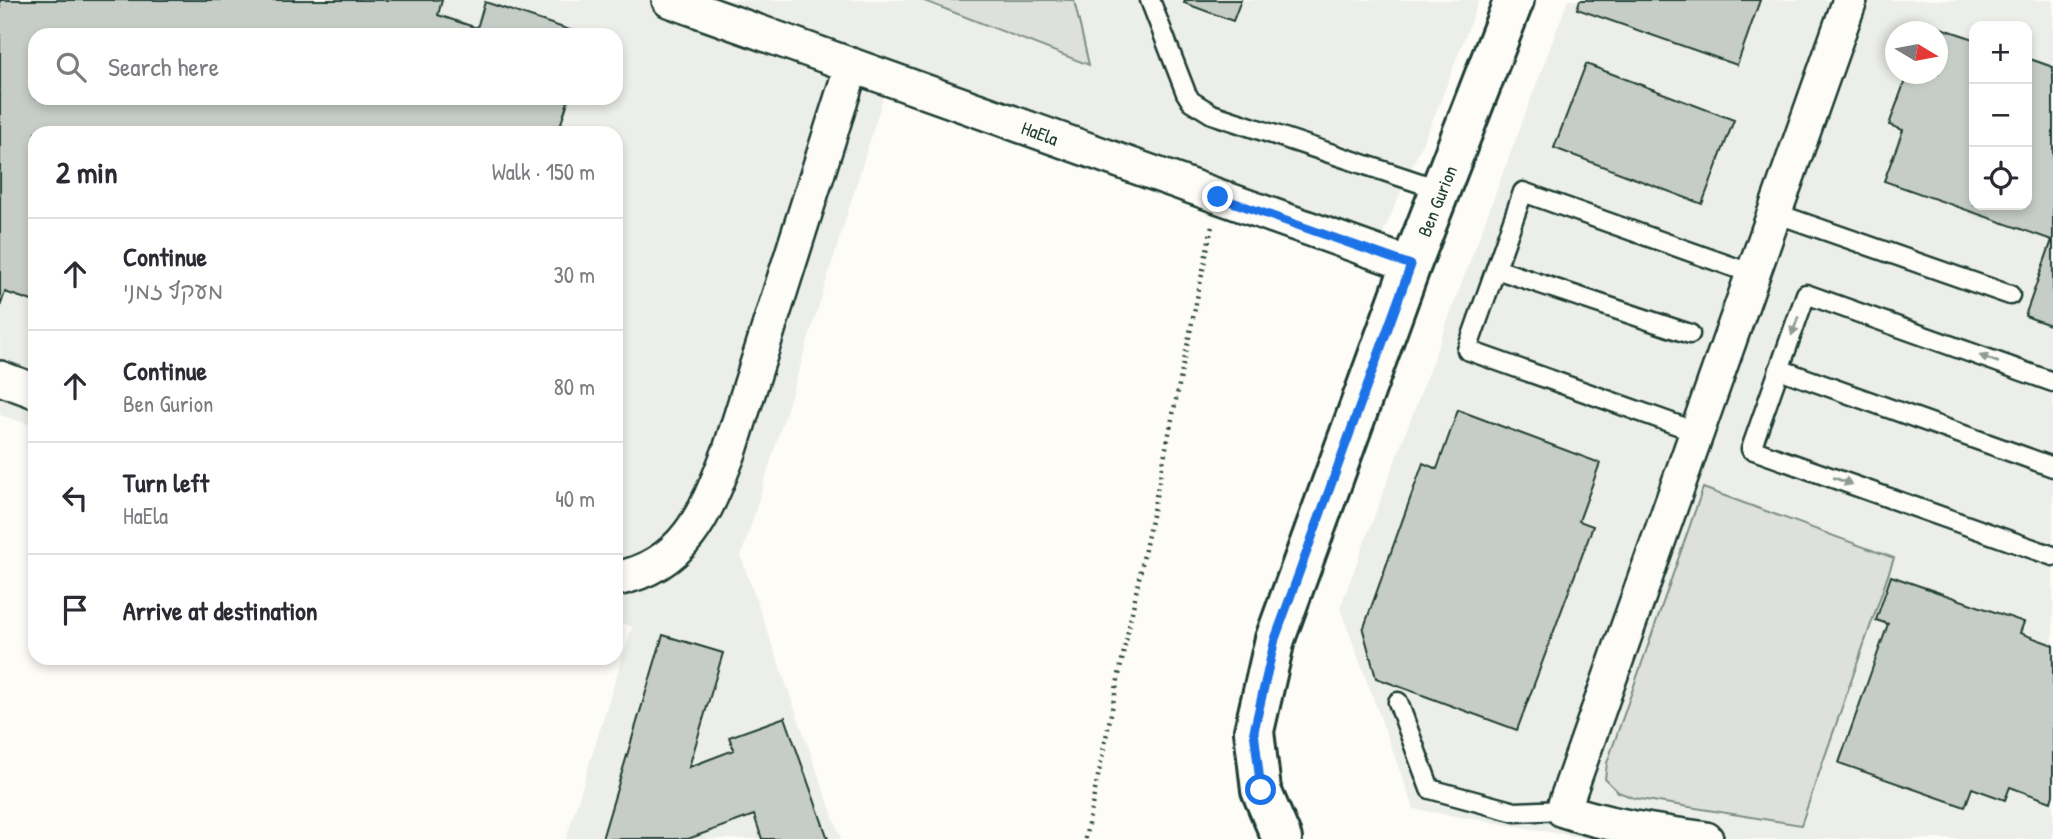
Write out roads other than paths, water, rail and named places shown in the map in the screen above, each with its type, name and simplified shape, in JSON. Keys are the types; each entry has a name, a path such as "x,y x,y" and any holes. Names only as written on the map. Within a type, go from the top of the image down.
{"street":[{"name":"HaEla","path":"669,0 1411,265"},
{"name":"Ben Gurion","path":"1282,839 1277,833 1261,790 1254,731 1275,639 1411,265 1514,0"},
{"path":"1706,839 1622,827 1563,810 1850,0"},
{"path":"623,578 640,574 672,553 694,531 713,493 730,450 852,65"},
{"path":"0,377 28,388"}],"lane":[{"path":"1150,0 1179,79 1191,101 1212,114 1441,190"},
{"path":"1697,432 1467,350 1523,192 1753,274"},
{"path":"1775,213 2010,295"},
{"path":"1496,269 1690,334"},
{"path":"2053,382 1807,294 1751,449 2053,556"},
{"path":"1779,369 2053,467"},
{"path":"1398,702 1430,789 1515,812 1563,810"}]}
